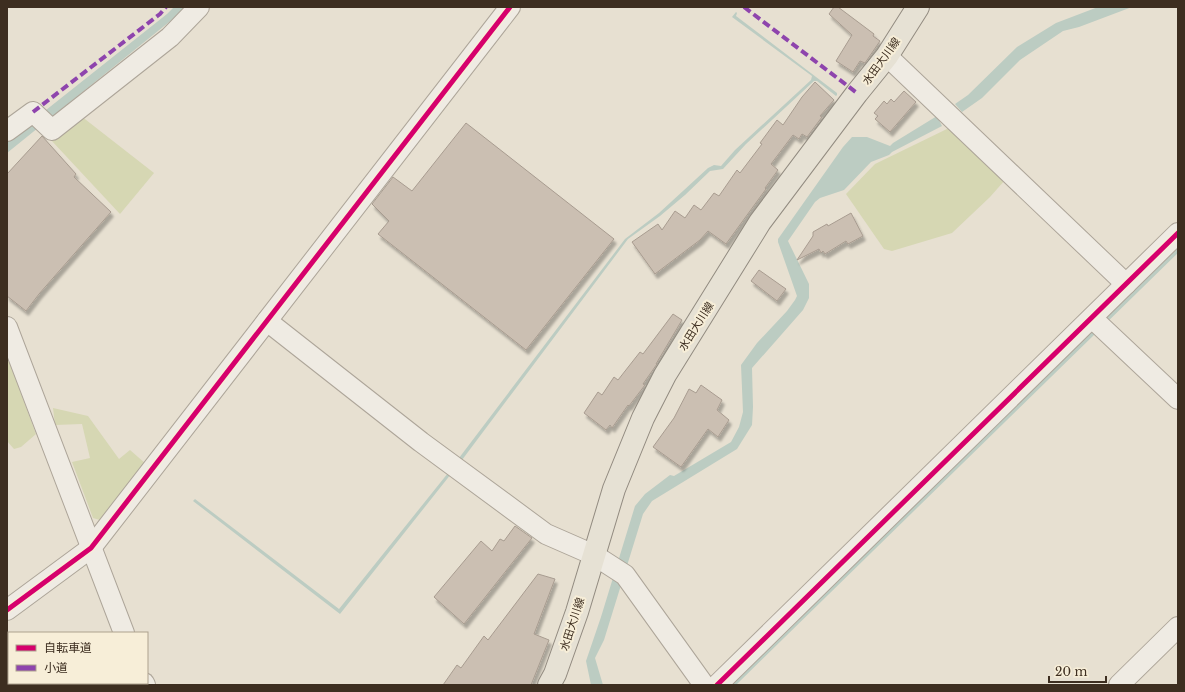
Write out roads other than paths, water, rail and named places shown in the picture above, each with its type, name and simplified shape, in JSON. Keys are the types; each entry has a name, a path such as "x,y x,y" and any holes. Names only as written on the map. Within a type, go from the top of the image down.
{"main road":[{"name":"水田大川線","path":"549,685 555,674 577,612 614,489 643,418 665,375 760,222 886,56 918,7"}],"street":[{"path":"7,130 33,112 52,130 170,37 199,7"},
{"path":"7,610 91,548 510,7"},
{"path":"886,56 1126,284"},
{"path":"716,685 1178,233"},
{"path":"1092,318 1178,399"},
{"path":"267,321 421,442 546,534 594,555 620,571 704,685"},
{"path":"7,327 124,632"},
{"path":"1119,685 1178,627"}],"waterway":[{"path":"732,685 1178,249"}]}
